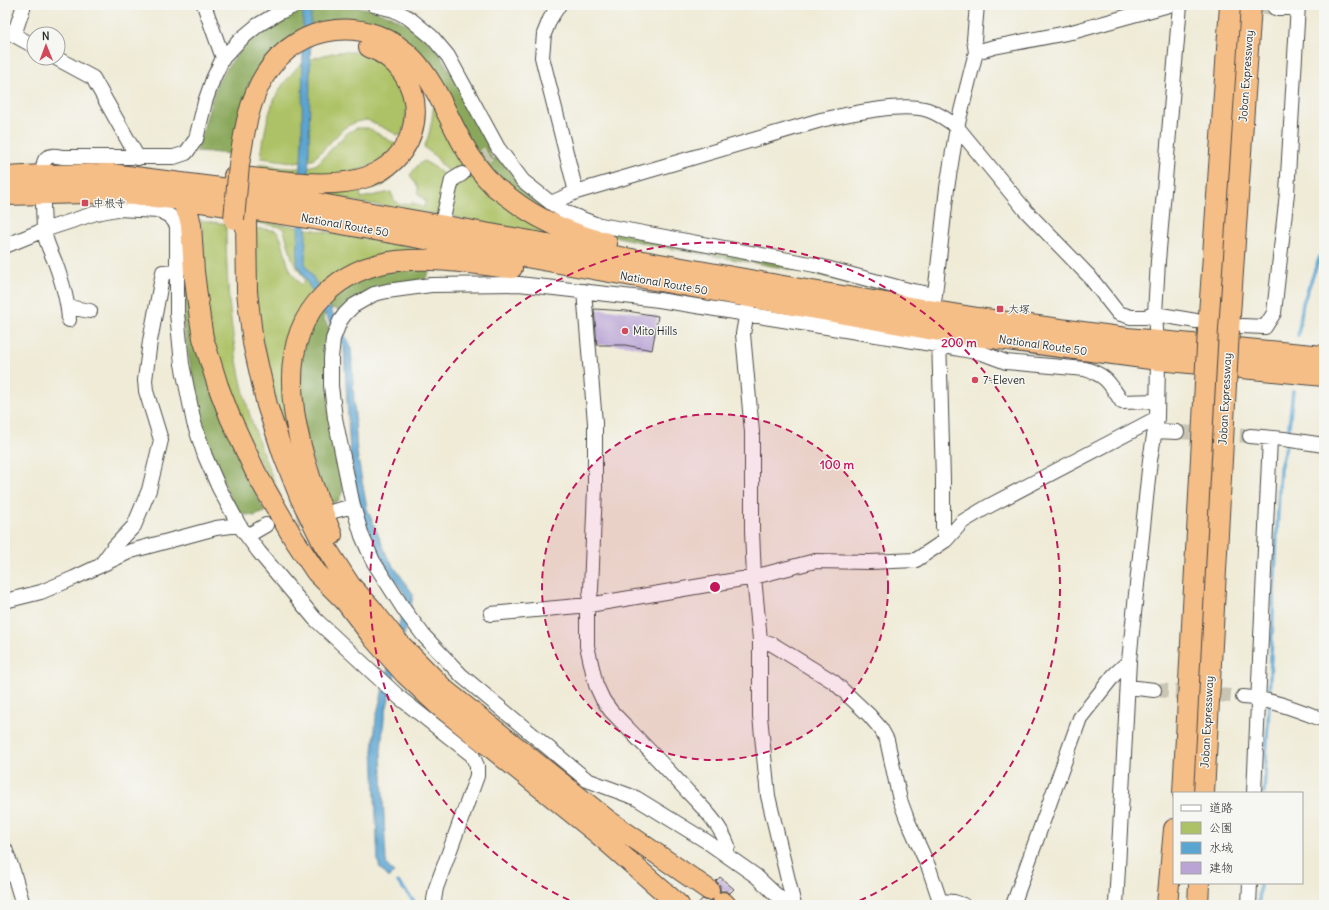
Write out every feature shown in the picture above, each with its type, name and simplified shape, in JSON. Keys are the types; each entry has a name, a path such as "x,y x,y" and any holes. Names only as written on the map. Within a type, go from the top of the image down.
{"highway":[{"name":"Joban Expressway","path":"1183,792 1205,383 1202,325 1230,5"},
{"name":"Joban Expressway","path":"1204,792 1226,385 1236,328 1251,5"},
{"path":"345,602 296,513 268,447 259,420 245,365 237,314 234,266 245,165 244,131 250,108 265,75 282,53 293,45 323,32 344,29 370,32 393,43 414,60 436,90 463,144 473,160 496,187 522,208 558,227 572,233 630,249 753,271 806,290"},
{"path":"112,174 174,172 308,183 328,183 356,180 368,176 387,166 396,159 409,139 413,127 415,116 414,96 402,70 388,56 379,51 358,44 336,44 323,46 301,56 292,62 278,78 266,99 245,165"},
{"name":"National Route 50","path":"5,195 43,184 112,174 260,193 806,290 934,303 1035,327 1158,351 1324,376"},
{"name":"National Route 50","path":"5,176 88,192 128,194 181,200 308,218 642,278 748,306 939,338 1158,351 1324,356"},
{"path":"181,200 189,216 191,225 196,290 203,338 218,386 230,417 256,472 294,539 316,572 345,602 400,668 438,705 598,834 679,905"},
{"path":"240,219 253,343 267,405 291,475 323,543 350,585 371,608 398,642 445,690 609,820 719,899"},
{"path":"371,608 344,561 329,528 318,500 297,426 293,398 294,354 300,331 312,308 331,288 343,279 370,267 397,261 432,260 642,278"},
{"path":"1177,792 1192,632"},
{"path":"1167,905 1173,840"},
{"path":"1176,905 1178,884"}],"street":[{"path":"24,5 10,32 26,41"},
{"path":"204,5 223,58"},
{"path":"90,311 68,313 55,263 45,236 43,184 45,159 52,156 138,158 174,157 186,153 196,140 205,102 213,79 223,58 240,40 258,26 280,12 296,5"},
{"path":"374,5 394,10 409,18 432,37 448,56 494,151 523,180 551,203 568,214 595,224 815,265 912,291 934,303 947,188 957,127 976,52 974,40 978,5"},
{"path":"559,5 550,19 544,34 542,57 576,192"},
{"path":"976,52 994,47 1072,32 1169,5"},
{"path":"1116,905 1129,661 1150,460 1156,424 1158,351 1155,314 1161,224 1180,5"},
{"path":"1236,328 1265,327 1274,313 1287,193 1298,6 1275,8"},
{"path":"66,63 93,78 138,158"},
{"path":"551,203 576,192 821,120 858,112 884,109 913,108 928,110 946,118 957,127 1026,211 1089,276 1118,313 1144,317 1155,314 1202,325"},
{"path":"444,214 452,180 462,174"},
{"path":"5,246 44,230 96,213 117,209 160,211 170,216 177,225 177,313 182,364 194,423 205,456 219,488 243,530 315,619 400,698 472,755 478,766 477,776 436,888 434,900 435,905"},
{"path":"431,285 434,268"},
{"path":"100,566 114,547 134,526 149,490 161,440 146,391 145,380 150,341 163,272 176,271"},
{"path":"787,905 756,876 706,840 636,798 587,780 462,676 424,636 373,561 362,536 353,506 335,418 331,386 333,339 345,314 353,306 374,294 431,285 519,284 659,300 748,306 743,334 752,432 754,578 760,640 760,716 768,796 794,905"},
{"path":"584,291 595,423 595,488 591,590 587,613 587,646 596,685 603,700 611,711 712,818 724,836 728,846 724,853"},
{"path":"946,540 943,527 939,338 1006,362 1086,369 1106,378 1122,402 1157,401"},
{"path":"491,614 589,605 754,578 815,562 916,560 946,540 962,522 987,506 1156,424 1177,432"},
{"path":"1250,436 1324,445"},
{"path":"1254,792 1270,438"},
{"path":"334,511 353,506"},
{"path":"5,602 41,592 131,551 216,528 243,530 266,525"},
{"path":"760,640 772,644 834,682 869,715 881,729 887,740 900,800 929,868 940,901 954,902 963,905"},
{"path":"1012,905 1080,718 1114,675 1129,661"},
{"path":"1128,687 1154,690"},
{"path":"1243,697 1258,698 1324,720"},
{"path":"5,849 23,905"},
{"path":"1249,905 1250,884"}],"green space":[{"path":"332,5 371,9 416,28 440,54 489,143 488,150 492,159 500,159 556,214 809,268 924,298 890,295 812,273 657,246 588,230 554,218 498,180 395,36 293,36 231,154 196,151 217,82 244,44 278,19 299,10"},
{"path":"337,52 356,52 369,56 384,64 397,79 407,107 405,126 400,136 367,120 356,122 344,128 313,160 293,162 261,158 269,114 278,93 284,84 303,63 317,57"},
{"path":"434,103 468,166 451,173 444,168 436,157 424,147 430,131"},
{"path":"357,128 368,128 397,145 387,155 373,165 338,175 260,171 259,164 303,168 317,164 347,133"},
{"path":"424,161 444,175 440,215 346,200 326,195 312,189 390,171 391,180 382,186 360,190 361,198 391,192 394,200 400,205 413,203 423,208 426,201 418,194 418,187 410,175 418,165"},
{"path":"474,175 568,236 544,235 449,216 454,188"},
{"path":"200,220 226,224 227,274 235,349 245,398 255,431 280,496 268,478 234,407 211,338 203,263 203,233"},
{"path":"256,220 409,246 430,253 327,282 305,486 282,427 257,317 254,228 274,230 278,233 282,240 288,264 294,277 301,285 305,280 293,261 284,230 281,227 256,223"},
{"path":"186,244 245,470 265,512 254,516 237,513 204,440 181,315"},
{"path":"407,267 431,269 424,281 340,311 333,308 323,317 330,330 343,491 338,501 325,507 306,437 300,357 311,325 331,296 359,278"}],"water":[{"path":"303,5 311,5 309,157 305,263 351,346 357,453 367,508 387,556 413,594 384,719 381,751 386,860 387,865 394,873 389,878 380,868 378,862 373,751 376,717 406,596 380,559 360,510 350,454 344,348 297,264 302,136"}],"building":[{"name":"Mito Hills","path":"594,309 627,311 658,316 652,350 625,345 597,345"},
{"path":"720,877 734,889 730,893 720,891 720,885 716,881"},
{"path":"702,899 712,901 712,905 697,905"}],"waterway":[{"path":"1298,336 1303,303 1324,245"},
{"path":"1288,435 1293,391"},
{"path":"1269,697 1280,468 1286,446"},
{"path":"1264,792 1269,705"},
{"path":"398,882 417,905"},
{"path":"1259,905 1260,884"}],"tunnel":[{"path":"1241,5 1275,8"},
{"path":"468,169 489,154"},
{"path":"1177,432 1250,436"},
{"path":"276,523 319,514"},
{"path":"1154,690 1243,697"}],"place":[{"name":"中根寺","path":"85,203"},
{"name":"大塚","path":"1000,309"},
{"name":"Mito Hills","path":"625,331"},
{"name":"7-Eleven","path":"975,380"}]}
